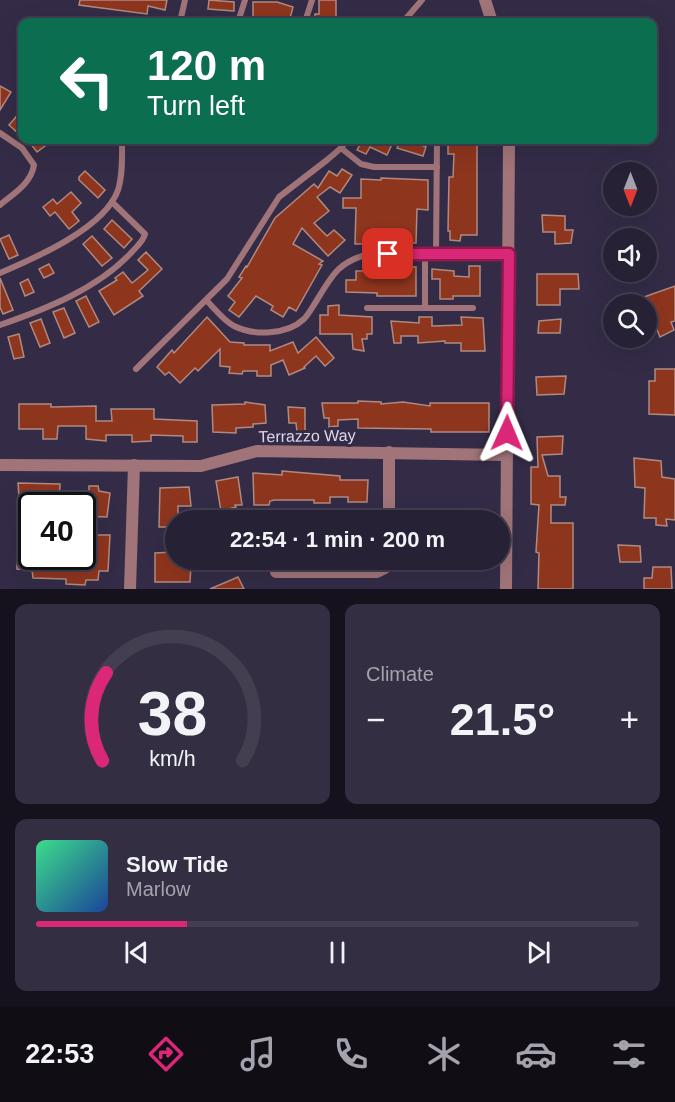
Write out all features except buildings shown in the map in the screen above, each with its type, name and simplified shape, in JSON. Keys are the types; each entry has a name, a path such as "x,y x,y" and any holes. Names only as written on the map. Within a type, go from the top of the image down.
{"street":[{"path":"485,0 491,18"},
{"path":"506,589 509,144"},
{"name":"Terrazzo Way","path":"0,465 201,466 257,452 507,455"},
{"path":"389,452 389,510"},
{"path":"130,589 134,465"},
{"path":"276,572 377,572 381,570"}],"lane":[{"path":"181,18 185,0"},
{"path":"239,18 245,0"},
{"path":"306,18 312,0"},
{"path":"406,18 422,0"},
{"path":"0,133 22,148 34,165 33,174 27,182 0,205"},
{"path":"0,273 69,240 87,227 112,202 120,180 122,144"},
{"path":"136,369 227,279 279,197 344,144"},
{"path":"436,254 437,144"},
{"path":"341,148 361,164 374,167 437,167"},
{"path":"0,325 74,294 121,263 135,249 145,234 112,202"},
{"path":"207,301 233,325 251,332 271,332 288,328 304,320 334,273 350,260 370,254 509,254"},
{"path":"425,254 425,308"},
{"path":"367,308 473,308"}],"route":[{"path":"388,254 509,254 507,433"}]}
